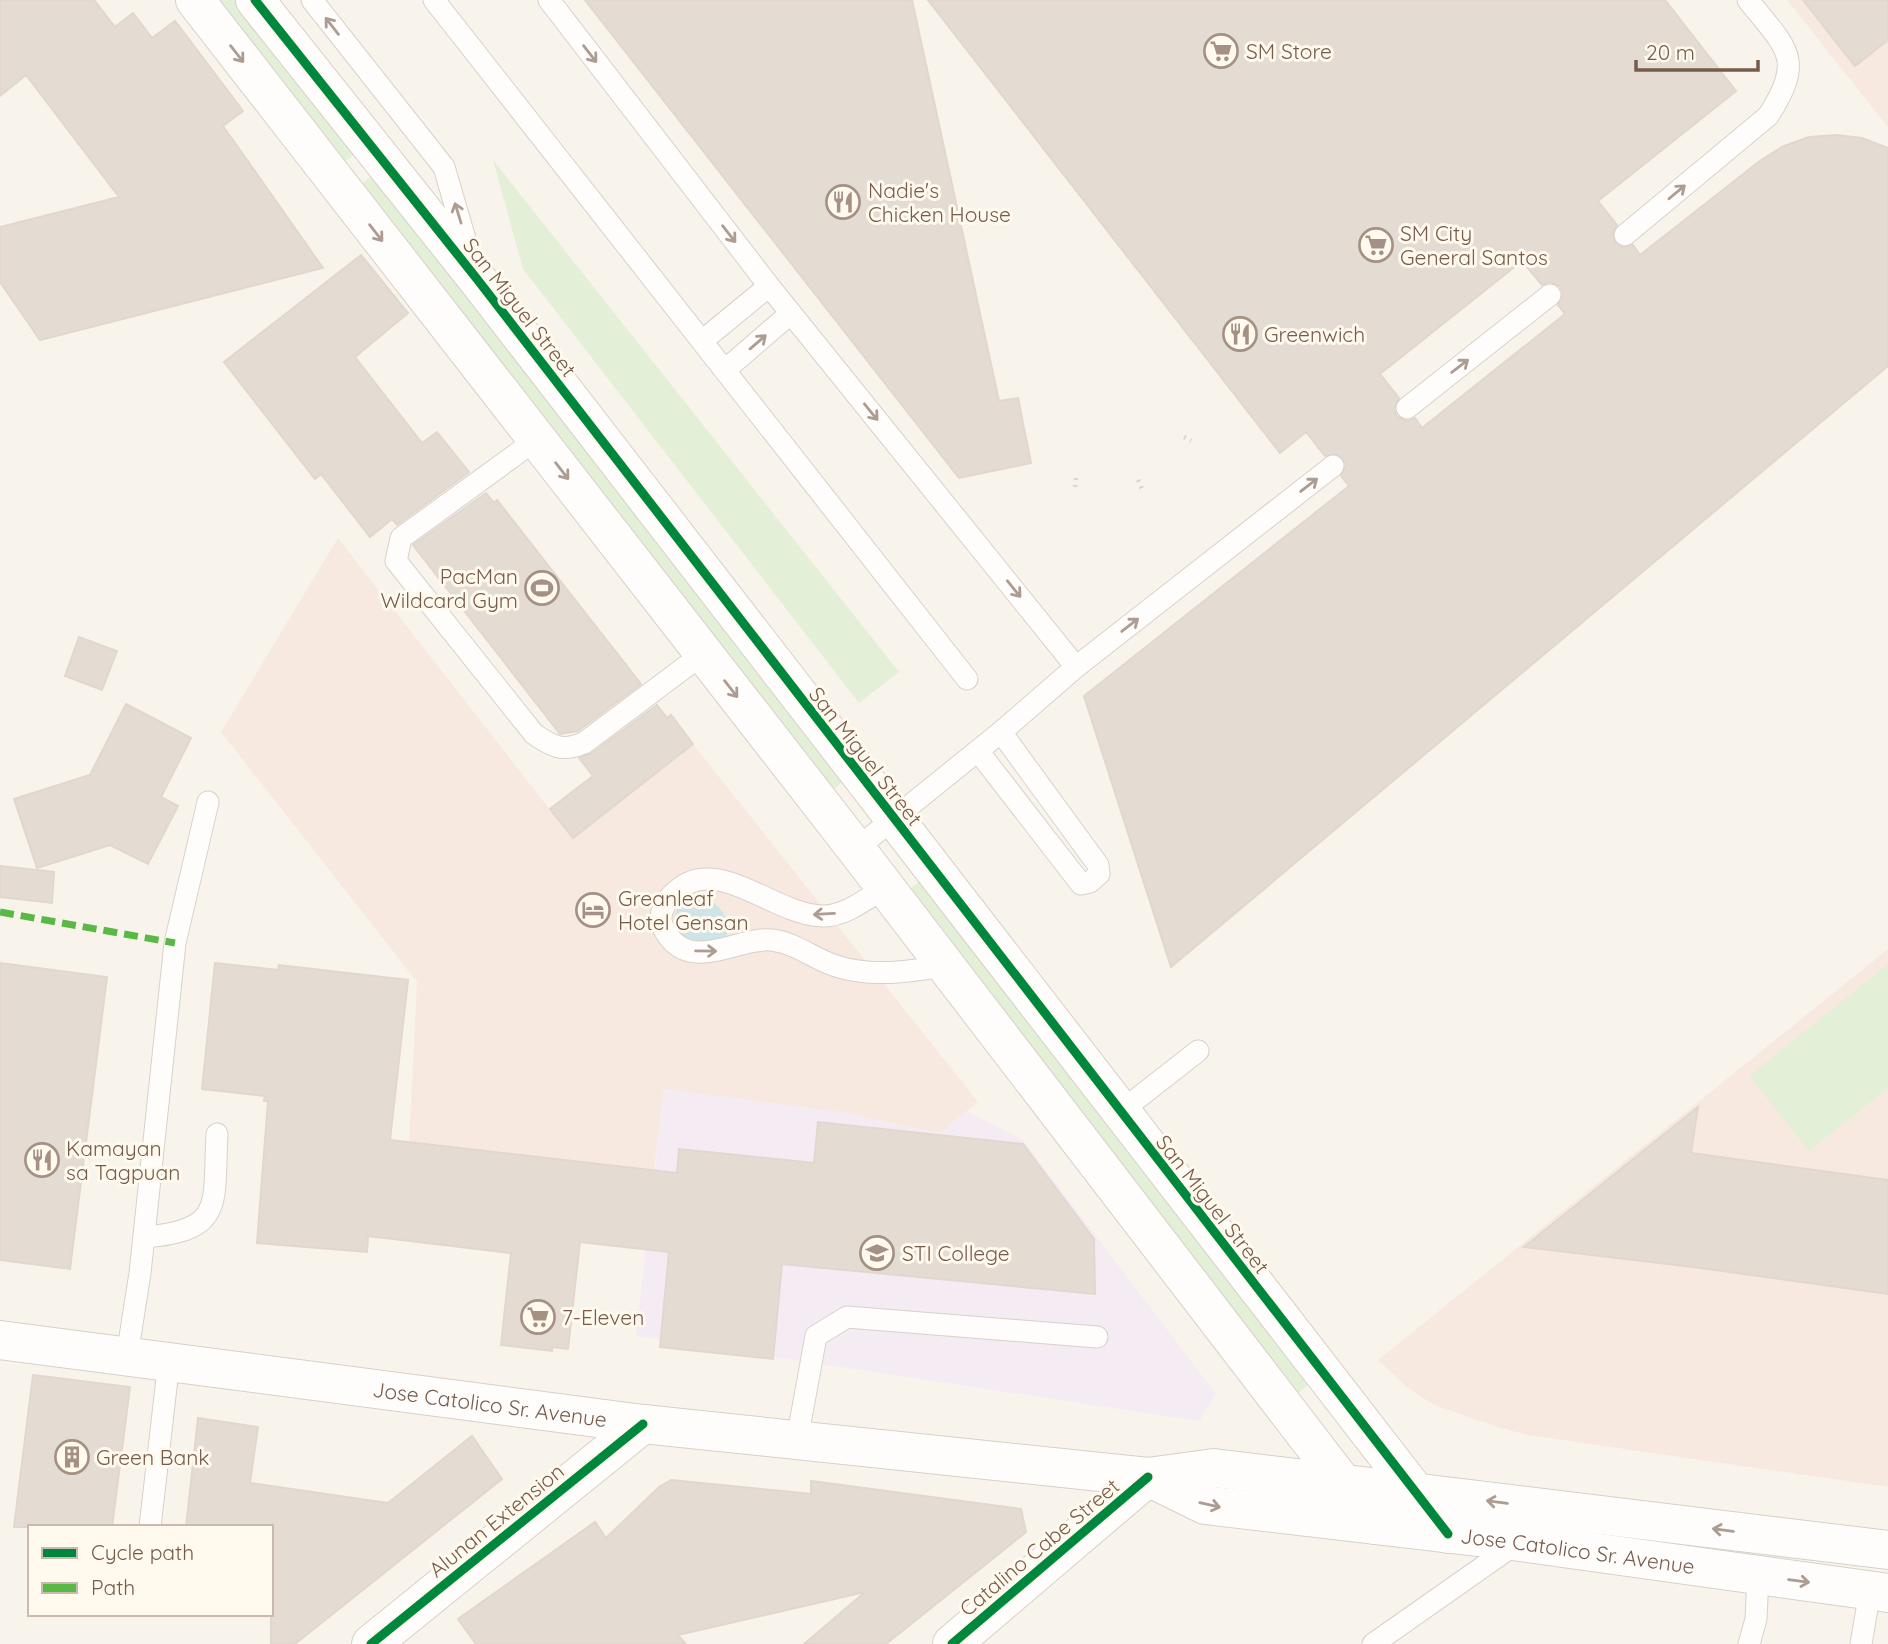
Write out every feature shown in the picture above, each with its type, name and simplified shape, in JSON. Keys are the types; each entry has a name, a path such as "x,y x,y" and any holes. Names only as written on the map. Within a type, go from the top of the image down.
{"street":[{"path":"195,0 886,887 1375,1525"},
{"name":"San Miguel Street","path":"255,0 477,279 1448,1534"},
{"name":"Jose Catolico Sr. Avenue","path":"0,1340 643,1424 1148,1477 1214,1468 1888,1550"},
{"name":"Alunan Extension","path":"371,1644 643,1424"},
{"name":"Jose Catolico Sr. Avenue","path":"1148,1477 1205,1505 1520,1542 1879,1592"},
{"name":"Catalino Cabe Street","path":"952,1644 1148,1477"}],"lane":[{"path":"312,0 444,167 477,279"},
{"path":"434,0 967,679"},
{"path":"549,0 769,286 1076,667"},
{"path":"1625,235 1768,116 1781,96 1790,67 1785,47 1748,0"},
{"path":"702,341 769,286"},
{"path":"1407,408 1550,295"},
{"path":"725,370 791,313"},
{"path":"537,439 401,538 397,561 534,734 554,748 570,748 584,743 704,653"},
{"path":"856,849 1001,732 1076,667 1333,466"},
{"path":"978,751 1081,884 1090,882 1099,874 1098,865 1001,732"},
{"path":"127,1356 144,1237 175,943 208,802"},
{"path":"886,887 846,911 824,916 779,905 732,885 697,880 680,888 660,912 662,926 669,938 702,953 770,940 791,944 834,965 860,971 895,973 946,966"},
{"path":"1120,1112 1198,1051"},
{"path":"144,1237 188,1231 202,1222 213,1208 217,1134"},
{"path":"797,1440 816,1336 847,1317 1097,1337"},
{"path":"149,1525 169,1361"},
{"path":"1373,1644 1520,1542"},
{"path":"1749,1644 1756,1619 1758,1576"},
{"path":"1861,1644 1879,1592"}],"path":[{"path":"1184,437 1191,441"},
{"path":"1075,487 1076,478"},
{"path":"1138,480 1142,489"}],"shaded area":[{"path":"1787,0 1888,0 1888,127"},
{"name":"Greanleaf Hotel Gensan","path":"338,538 572,838 693,744 978,1102 939,1133 839,1112 664,1089 654,1170 409,1142 417,982 221,732"},
{"path":"1888,949 1888,1487 1528,1435 1434,1405 1408,1388 1378,1360"},
{"name":"STI College","path":"664,1089 839,1112 939,1133 967,1111 1023,1140 1216,1394 1199,1421 636,1336"}],"green space":[{"path":"217,0 235,0 355,154 344,162"},
{"path":"493,160 899,672 859,703 523,269"},
{"path":"372,176 845,780 834,789 361,184"},
{"path":"920,881 1308,1385 1297,1394 909,890"},
{"path":"1888,964 1888,1088 1809,1151 1749,1076"}],"water":[{"path":"703,897 722,911 728,932 725,939 716,946 696,952 672,927 675,914 681,905 690,899"}],"building":[{"path":"0,0 94,0 115,27 133,13 152,38 175,21 243,111 223,126 323,268 40,340 0,282 0,227 119,197 26,75 0,96"},
{"path":"585,0 912,0 999,401 1018,398 1031,463 959,478"},
{"path":"928,0 1665,0 1736,91 1598,201 1617,225 1613,231 1615,243 1621,247 1633,245 1640,255 1761,160 1784,146 1809,137 1836,135 1862,138 1888,148 1888,366 1171,967 1084,696 1349,486 1341,476 1346,464 1337,454 1325,456 1306,432 1280,453","holes":["1522,261 1542,285 1549,282 1560,286 1563,294 1558,305 1565,314 1422,428 1415,418 1408,421 1397,417 1394,409 1399,398 1380,374"]},
{"path":"1803,0 1888,0 1888,40 1855,66"},
{"path":"361,255 408,313 355,357 422,443 437,432 469,472 397,525 392,519 370,537 321,474 315,479 224,362"},
{"path":"486,493 494,503 497,500 641,684 578,731 560,734 413,545"},
{"path":"79,637 117,651 102,690 65,676"},
{"path":"126,704 191,738 161,797 178,806 148,864 110,845 37,868 14,799 90,775"},
{"path":"657,705 667,718 671,715 693,744 573,838 550,809 593,776 579,758 592,753"},
{"path":"0,866 54,872 52,903 0,897"},
{"name":"Kamayan sa Tagpuan","path":"0,963 107,977 70,1269 0,1260"},
{"path":"215,963 278,970 279,965 408,980 390,1140 677,1173 679,1149 814,1163 818,1122 1023,1144 1094,1239 1095,1294 782,1264 773,1359 660,1347 669,1252 580,1242 568,1349 552,1347 552,1351 501,1345 511,1253 368,1236 367,1252 257,1243 268,1101 264,1101 265,1096 202,1089"},
{"path":"1698,1107 1691,1153 1888,1180 1888,1294 1524,1247"},
{"name":"Green Bank","path":"33,1375 130,1387 112,1525 14,1527"},
{"path":"198,1418 258,1427 250,1483 388,1503 472,1436 502,1479 295,1644 271,1644 273,1525 186,1525"},
{"path":"671,1480 811,1494 811,1481 1021,1509 1026,1532 886,1644 804,1644 865,1592 678,1635 686,1644 476,1644 458,1619 595,1522 606,1538 659,1487"}],"marked path":[{"path":"0,912 175,943"}],"cycle path":[{"path":"255,0 477,279 1448,1534"},
{"path":"371,1644 643,1424"},
{"path":"952,1644 1148,1477"}],"place":[{"name":"SM Store","path":"1221,51"},
{"name":"Nadie's Chicken House","path":"843,202"},
{"name":"SM City General Santos","path":"1376,245"},
{"name":"Greenwich","path":"1240,334"},
{"name":"PacMan Wildcard Gym","path":"542,588"},
{"name":"Greanleaf Hotel Gensan","path":"593,910"},
{"name":"Kamayan sa Tagpuan","path":"42,1160"},
{"name":"STI College","path":"877,1253"},
{"name":"7-Eleven","path":"538,1317"},
{"name":"Green Bank","path":"72,1457"}]}
